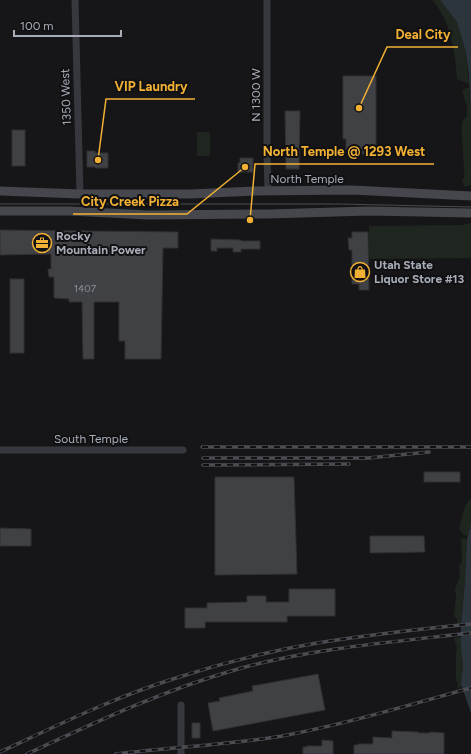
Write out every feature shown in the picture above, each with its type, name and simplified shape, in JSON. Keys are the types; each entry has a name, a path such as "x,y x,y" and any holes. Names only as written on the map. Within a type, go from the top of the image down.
{"main road":[{"name":"North Temple","path":"0,191 80,194 191,194 268,190 352,190 471,196"},
{"path":"0,211 70,211 148,215 369,212 471,213"}],"street":[{"name":"1350 West","path":"75,0 80,194"},
{"name":"N 1300 W","path":"267,0 268,190"},
{"name":"South Temple","path":"0,450 183,450"},
{"path":"181,706 181,754"}],"shaded area":[{"path":"432,0 440,0 457,22 466,53 469,84 457,79 455,58 448,27 444,17"},
{"path":"440,0 471,0 471,119 469,76 466,53 457,22"},
{"path":"469,88 471,116 471,185 464,187 462,180 464,178 464,172 462,123 467,116 467,106 462,91"},
{"path":"197,132 210,132 210,156 197,156"},
{"path":"471,223 471,258 369,259 369,226 462,225"},
{"path":"471,498 471,524 468,536 464,535 459,529 465,506"},
{"path":"471,524 471,713 461,684 463,666 461,626 467,539"},
{"path":"463,538 467,539 465,581 461,623 457,624 457,619 454,616 456,596 455,589 460,576 459,566 462,561 461,540"},
{"path":"461,637 463,666 462,687 457,688 457,648 454,638"}],"building":[{"path":"343,76 376,76 376,154 362,154 362,150 346,150 346,139 343,139"},
{"path":"285,111 300,111 299,169 286,169"},
{"path":"12,130 25,130 25,166 12,166"},
{"path":"87,151 95,151 95,153 108,153 108,168 87,167"},
{"path":"240,158 253,158 253,172 238,172 238,163 240,163"},
{"path":"0,230 178,232 178,248 163,248 161,359 125,359 125,341 119,341 119,302 94,302 94,359 83,359 82,302 69,302 69,299 54,298 54,277 49,277 48,269 51,269 51,254 0,255"},
{"name":"Utah State Liquor Store #13","path":"352,232 368,232 369,290 359,290 359,284 352,284 352,250 349,250 348,238 352,238"},
{"path":"211,239 260,241 260,249 241,249 241,252 233,252 233,248 217,248 217,251 211,251"},
{"path":"10,279 24,279 24,353 10,353"},
{"path":"424,472 460,472 460,482 424,482"},
{"path":"215,477 294,477 297,574 215,575"},
{"path":"0,528 31,529 31,546 0,546"},
{"path":"370,536 424,536 425,552 370,553"},
{"path":"289,589 335,589 335,616 287,616 287,622 205,622 205,628 185,628 185,608 207,608 207,603 247,602 247,596 266,596 266,602 289,602"},
{"path":"318,674 325,710 213,731 208,703 220,701 219,698 253,691 252,686"},
{"path":"192,723 200,723 200,738 192,738"},
{"path":"392,731 444,733 444,754 354,754 354,745 373,744 373,737 392,738"},
{"path":"322,740 333,741 333,754 303,754 303,747 322,746"}],"tram line":[{"path":"0,204 341,204 471,207"}],"railway":[{"path":"202,447 471,447"},
{"path":"203,458 368,458 429,452"},
{"path":"203,465 349,464"},
{"path":"0,752 87,712 131,694 228,662 317,643 355,637 471,624"},
{"path":"27,754 157,697 211,677 238,669 325,651 471,633"},
{"path":"116,754 241,742 282,736 354,720 471,688"}],"place":[{"name":"Deal City","path":"359,108"},
{"name":"VIP Laundry","path":"98,160"},
{"name":"City Creek Pizza","path":"245,167"},
{"name":"North Temple @ 1293 West","path":"250,220"},
{"name":"Rocky Mountain Power","path":"42,243"},
{"name":"Utah State Liquor Store #13","path":"360,272"}]}
